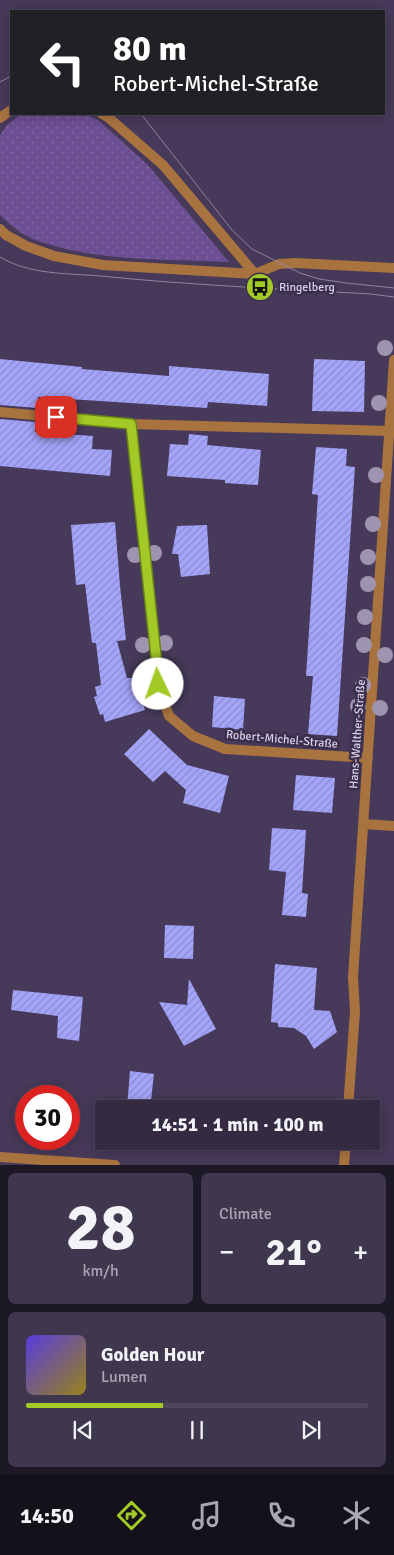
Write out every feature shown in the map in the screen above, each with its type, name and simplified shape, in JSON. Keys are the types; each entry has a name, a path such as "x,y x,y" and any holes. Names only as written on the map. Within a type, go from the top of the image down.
{"street":[{"path":"104,115 163,165 255,274"},
{"path":"0,229 6,235 26,246 54,256 103,265 255,274 279,264 295,263 394,268"},
{"name":"Hans-Walther-Straße","path":"349,1100 354,1011 353,976 363,824 389,507 389,431 394,360"},
{"path":"0,412 131,424 389,431"},
{"name":"Robert-Michel-Straße","path":"131,424 158,684 170,716 192,736 225,749 368,758"},
{"path":"363,824 394,826"},
{"path":"344,1165 345,1150"},
{"path":"0,1157 115,1165"}],"shaded area":[{"path":"21,115 87,115 98,120 148,165 229,262 134,258 87,253 41,242 19,231 0,215 0,135 7,125"}],"building":[{"path":"0,359 82,367 82,369 169,376 169,366 269,374 267,406 208,402 207,408 38,397 37,408 0,405"},
{"path":"314,359 365,361 364,412 312,411"},
{"path":"0,419 35,422 35,432 93,436 92,449 112,450 110,476 0,466"},
{"path":"189,434 208,436 207,445 261,450 258,485 225,483 225,480 167,476 170,444 188,445"},
{"path":"316,447 347,449 346,466 355,467 337,736 308,734 313,676 306,676 318,495 312,494"},
{"path":"115,522 126,640 117,641 127,678 135,678 145,710 105,722 103,714 100,715 94,697 97,696 95,687 101,685 96,643 92,643 85,584 76,585 71,525"},
{"path":"207,525 210,574 181,577 178,554 172,554 177,526"},
{"path":"214,696 245,699 243,730 212,727"},
{"path":"149,729 187,765 229,776 220,813 183,803 186,790 165,771 153,782 124,754"},
{"path":"296,775 335,778 332,813 293,810"},
{"path":"272,828 306,830 302,893 308,894 306,917 282,915 286,872 269,870"},
{"path":"165,925 194,926 193,959 164,958"},
{"path":"275,964 317,968 314,1010 330,1011 337,1032 314,1049 306,1036 294,1028 278,1027 278,1023 271,1022"},
{"path":"189,979 216,1029 184,1046 159,1002 187,1005"},
{"path":"13,990 83,997 79,1041 57,1038 58,1016 11,1010"},
{"path":"130,1071 154,1074 151,1100 128,1100"}],"tram line":[{"path":"0,82 10,77"},
{"path":"142,115 232,230 252,249 300,273 319,279 394,288"},
{"path":"0,257 24,267 48,272 394,297"}],"place":[{"name":"Ringelberg","path":"260,287"}],"route":[{"path":"56,417 131,424 158,684"}]}
